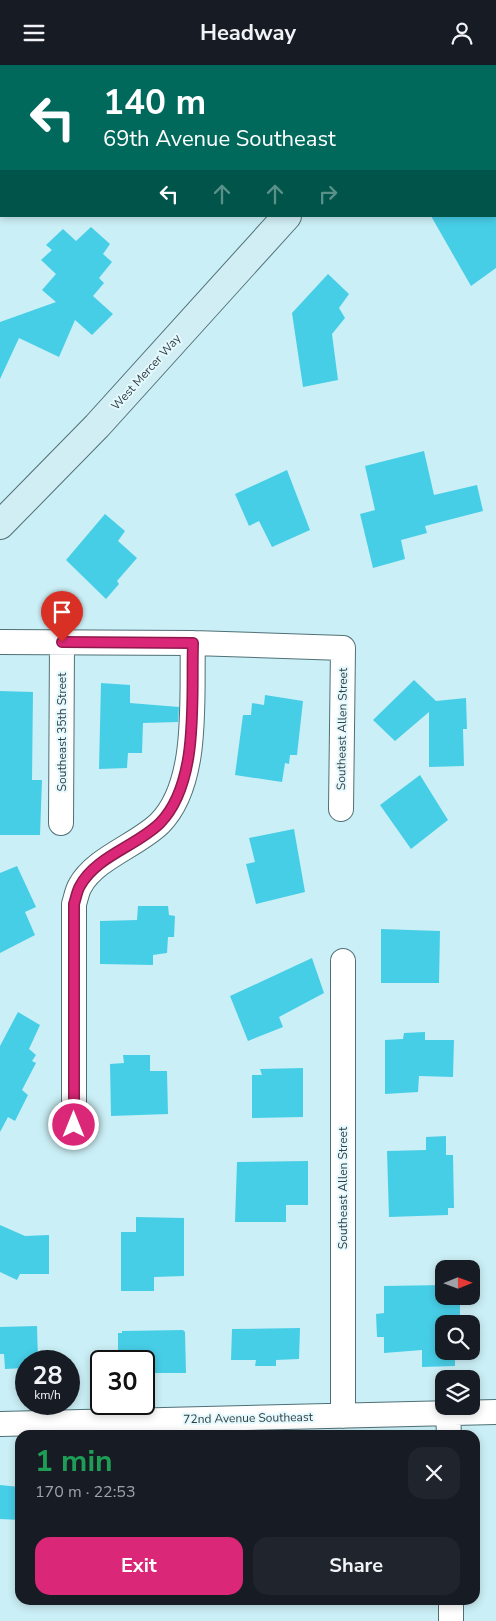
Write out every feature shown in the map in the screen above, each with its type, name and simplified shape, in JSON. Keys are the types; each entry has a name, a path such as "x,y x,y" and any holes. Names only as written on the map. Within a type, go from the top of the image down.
{"street":[{"name":"West Mercer Way","path":"0,525 97,426 286,217"},
{"path":"0,642 193,643 189,759 183,786 160,823 90,872 79,886 74,904 74,1125"},
{"name":"Southeast 35th Street","path":"61,823 62,642"},
{"name":"Southeast Allen Street","path":"193,643 343,648 341,809"},
{"name":"Southeast Allen Street","path":"343,961 343,1416"},
{"name":"72nd Avenue Southeast","path":"0,1424 343,1416 448,1424 496,1412"},
{"path":"450,1605 451,1621"}],"building":[{"path":"432,217 496,217 496,268 471,286"},
{"path":"91,227 110,244 103,254 112,262 99,278 104,283 93,296 113,314 92,335 75,320 59,357 19,338 0,379 0,322 56,302 42,290 56,274 41,260 52,250 46,245 63,229 76,241"},
{"path":"328,274 349,294 339,308 345,318 332,334 338,380 303,387 292,313"},
{"path":"424,451 434,495 477,485 483,511 425,526 427,533 401,540 405,559 373,568 360,514 375,510 365,466"},
{"path":"287,470 310,530 272,547 259,521 249,526 235,494"},
{"path":"105,514 125,531 118,541 137,558 117,581 119,584 106,599 66,560"},
{"path":"414,680 436,701 466,698 467,729 463,729 464,766 429,767 429,712 395,741 373,720"},
{"path":"101,683 130,685 130,703 179,707 178,722 143,723 142,753 128,753 127,768 99,769"},
{"path":"0,691 33,692 32,780 42,780 40,835 0,835"},
{"path":"265,695 303,701 297,755 290,755 289,764 285,763 282,782 235,775 243,715 251,715 252,703 264,705"},
{"path":"420,775 448,820 411,849 380,805"},
{"path":"294,829 305,892 256,904 246,864 255,862 249,838"},
{"path":"17,866 36,907 25,912 35,935 0,953 0,873"},
{"path":"138,906 168,906 169,915 175,916 174,937 168,937 167,953 153,955 153,965 100,964 100,921 137,920"},
{"path":"381,929 440,931 439,983 381,983"},
{"path":"312,958 324,993 279,1017 283,1027 248,1041 230,996"},
{"path":"18,1012 40,1025 29,1049 36,1055 32,1061 36,1063 22,1090 28,1095 15,1121 8,1117 0,1132 0,1046"},
{"path":"425,1032 425,1040 454,1040 453,1077 419,1076 418,1092 385,1094 385,1040 403,1039 404,1033"},
{"path":"123,1055 150,1055 150,1071 167,1071 168,1114 111,1116 110,1064 124,1063"},
{"path":"303,1068 303,1117 252,1118 252,1075 262,1075 260,1069"},
{"path":"446,1136 446,1155 453,1155 454,1208 448,1208 448,1215 389,1217 387,1151 426,1150 426,1137"},
{"path":"308,1161 308,1205 286,1205 286,1222 235,1222 237,1162"},
{"path":"136,1217 184,1218 184,1276 154,1277 154,1291 121,1291 121,1232 136,1232"},
{"path":"0,1225 25,1236 49,1235 49,1274 20,1274 17,1280 0,1272"},
{"path":"435,1285 435,1305 460,1305 460,1315 435,1315 435,1360 455,1360 455,1366 422,1367 422,1350 384,1353 384,1337 377,1337 376,1314 384,1313 384,1286"},
{"path":"37,1326 38,1350 15,1350 15,1369 5,1369 4,1354 0,1354 0,1327"},
{"path":"300,1328 299,1359 276,1360 276,1366 255,1366 256,1360 231,1360 232,1329"},
{"path":"183,1330 185,1332 186,1373 155,1373 155,1350 118,1350 118,1333 122,1333 122,1331"},
{"path":"0,1485 15,1486 15,1520 0,1519"}],"route":[{"path":"62,642 193,643 189,759 183,786 160,823 90,872 79,886 74,904 72,927 74,1125"}]}
